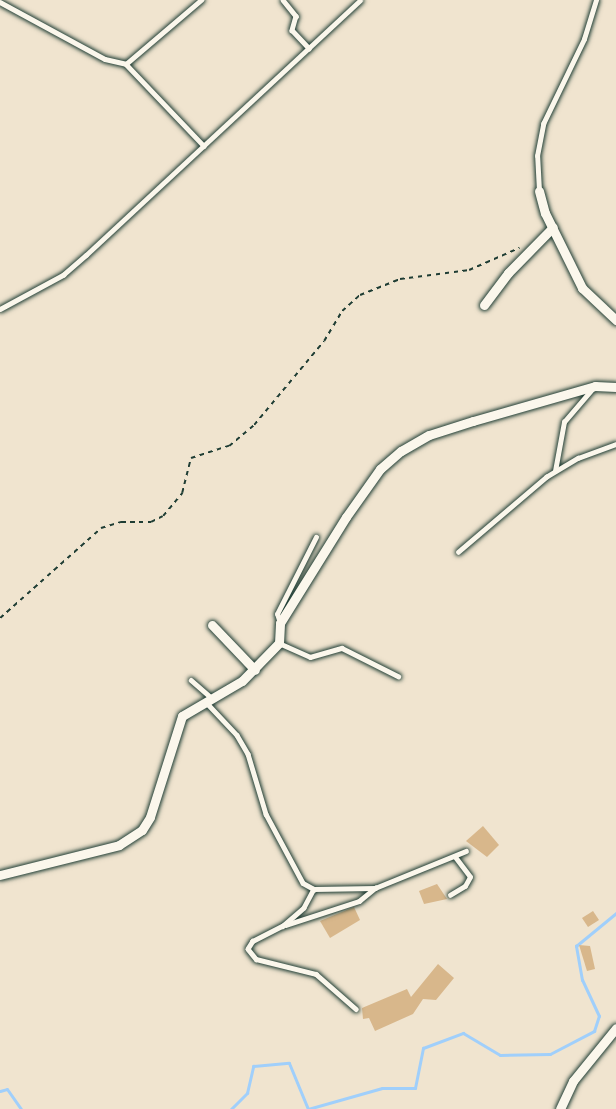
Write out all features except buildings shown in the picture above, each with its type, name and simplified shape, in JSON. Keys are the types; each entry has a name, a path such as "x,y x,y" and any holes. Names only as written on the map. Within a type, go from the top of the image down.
{"street":[{"path":"539,191 582,288 616,320"},
{"path":"484,305 506,275 553,227"},
{"path":"0,875 110,848 136,834 150,817 177,725 190,709 210,701 255,670 279,643 280,623 357,498 401,451 429,435 595,386 616,387"},
{"path":"212,625 255,670"},
{"path":"560,1109 573,1081 616,1028"}],"lane":[{"path":"126,64 201,0"},
{"path":"283,0 296,16 292,30 309,48"},
{"path":"0,309 63,275 360,0"},
{"path":"539,191 537,156 543,124 584,39 597,0"},
{"path":"0,2 105,59 126,64 204,146"},
{"path":"555,471 564,422 595,386"},
{"path":"458,552 555,471 616,444"},
{"path":"280,623 277,614 316,537"},
{"path":"279,643 310,657 342,648 398,676"},
{"path":"191,680 237,735 248,754 266,814 303,883 314,890 375,888"},
{"path":"356,1010 316,974 256,958 250,953 253,941 283,926 358,901 375,888 466,851"},
{"path":"450,895 465,886 470,877 455,857"},
{"path":"283,926 304,908 314,890"}],"path":[{"path":"0,618 101,528 121,522 151,522 164,516 182,494 192,456 219,451 254,426 324,341 342,311 360,295 400,279 463,272 520,247"}],"waterway":[{"path":"231,1109 247,1093 253,1066 289,1063 308,1109 382,1088 415,1088 423,1048 463,1033 500,1055 550,1054 594,1031 599,1016 582,980 576,946 616,913"},
{"path":"0,1091 7,1089 21,1109"}]}
